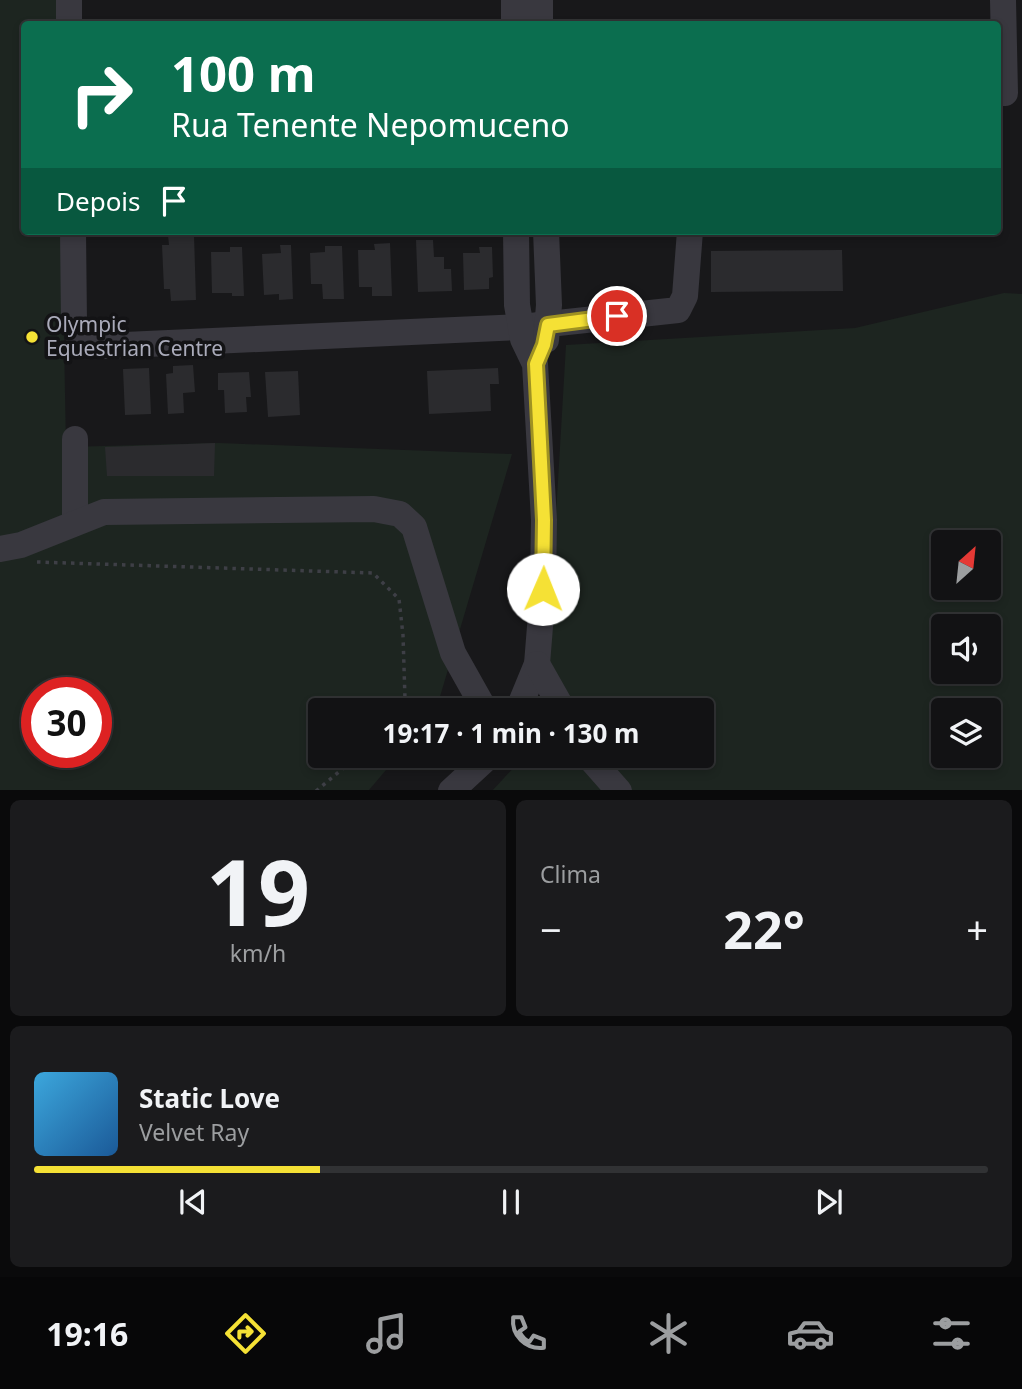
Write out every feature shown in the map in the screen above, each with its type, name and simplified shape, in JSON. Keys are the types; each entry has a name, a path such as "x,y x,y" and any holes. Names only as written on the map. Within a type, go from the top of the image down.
{"street":[{"path":"69,0 69,21"},
{"path":"514,0 514,21"},
{"path":"540,0 540,21"},
{"path":"1003,0 1005,93"},
{"path":"73,235 74,322 79,337 103,346 521,327 678,310 685,296 690,235"},
{"path":"516,235 516,282 521,327 523,339 536,364 544,520 543,589 537,664 523,698"},
{"path":"536,364 548,325 547,235"},
{"path":"75,439 75,522"},
{"path":"0,549 21,545 104,512 124,510 374,509 400,514 414,527 453,653 478,698"},
{"path":"537,664 556,698"},
{"path":"451,790 476,768"},
{"path":"599,768 619,790"}],"path":[{"path":"28,562 373,573 399,599 405,698"},
{"path":"316,790 343,768"}],"shaded area":[{"name":"Olympic Equestrian Centre","path":"0,0 57,0 57,21 21,21 21,235 62,235 66,447 219,443 512,454 440,698 308,698 308,768 388,768 369,790 0,790"},
{"path":"1004,293 1022,294 1022,790 493,790 513,768 714,768 714,698 545,698 566,345 855,328"}],"building":[{"path":"168,235 194,235 196,300 171,301 170,289 164,289 162,245 169,245"},
{"path":"416,240 433,240 434,257 444,257 444,269 451,269 452,291 418,292"},
{"path":"390,243 392,296 372,296 372,287 359,287 358,250 375,250 374,244"},
{"path":"280,245 291,245 293,299 279,300 279,294 264,295 262,254 281,253"},
{"path":"325,246 342,246 344,299 323,299 322,284 311,284 310,253 325,252"},
{"path":"230,247 242,247 244,296 212,293 211,252 230,252"},
{"path":"479,247 492,247 493,277 489,278 489,289 464,290 463,253 480,253"},
{"path":"842,250 843,291 711,292 711,251"},
{"path":"193,365 195,392 183,393 184,413 168,414 166,374 173,373 173,366"},
{"path":"149,368 151,414 125,415 123,369"},
{"path":"498,368 499,384 490,384 491,411 429,414 427,371"},
{"path":"298,371 300,415 268,417 265,372"},
{"path":"249,372 251,397 246,397 247,412 225,413 224,390 218,390 218,373"},
{"path":"215,443 214,476 107,476 105,447"}],"place":[{"name":"Olympic Equestrian Centre","path":"32,337"}],"route":[{"path":"543,589 544,520 536,364 548,325 617,316"}]}
